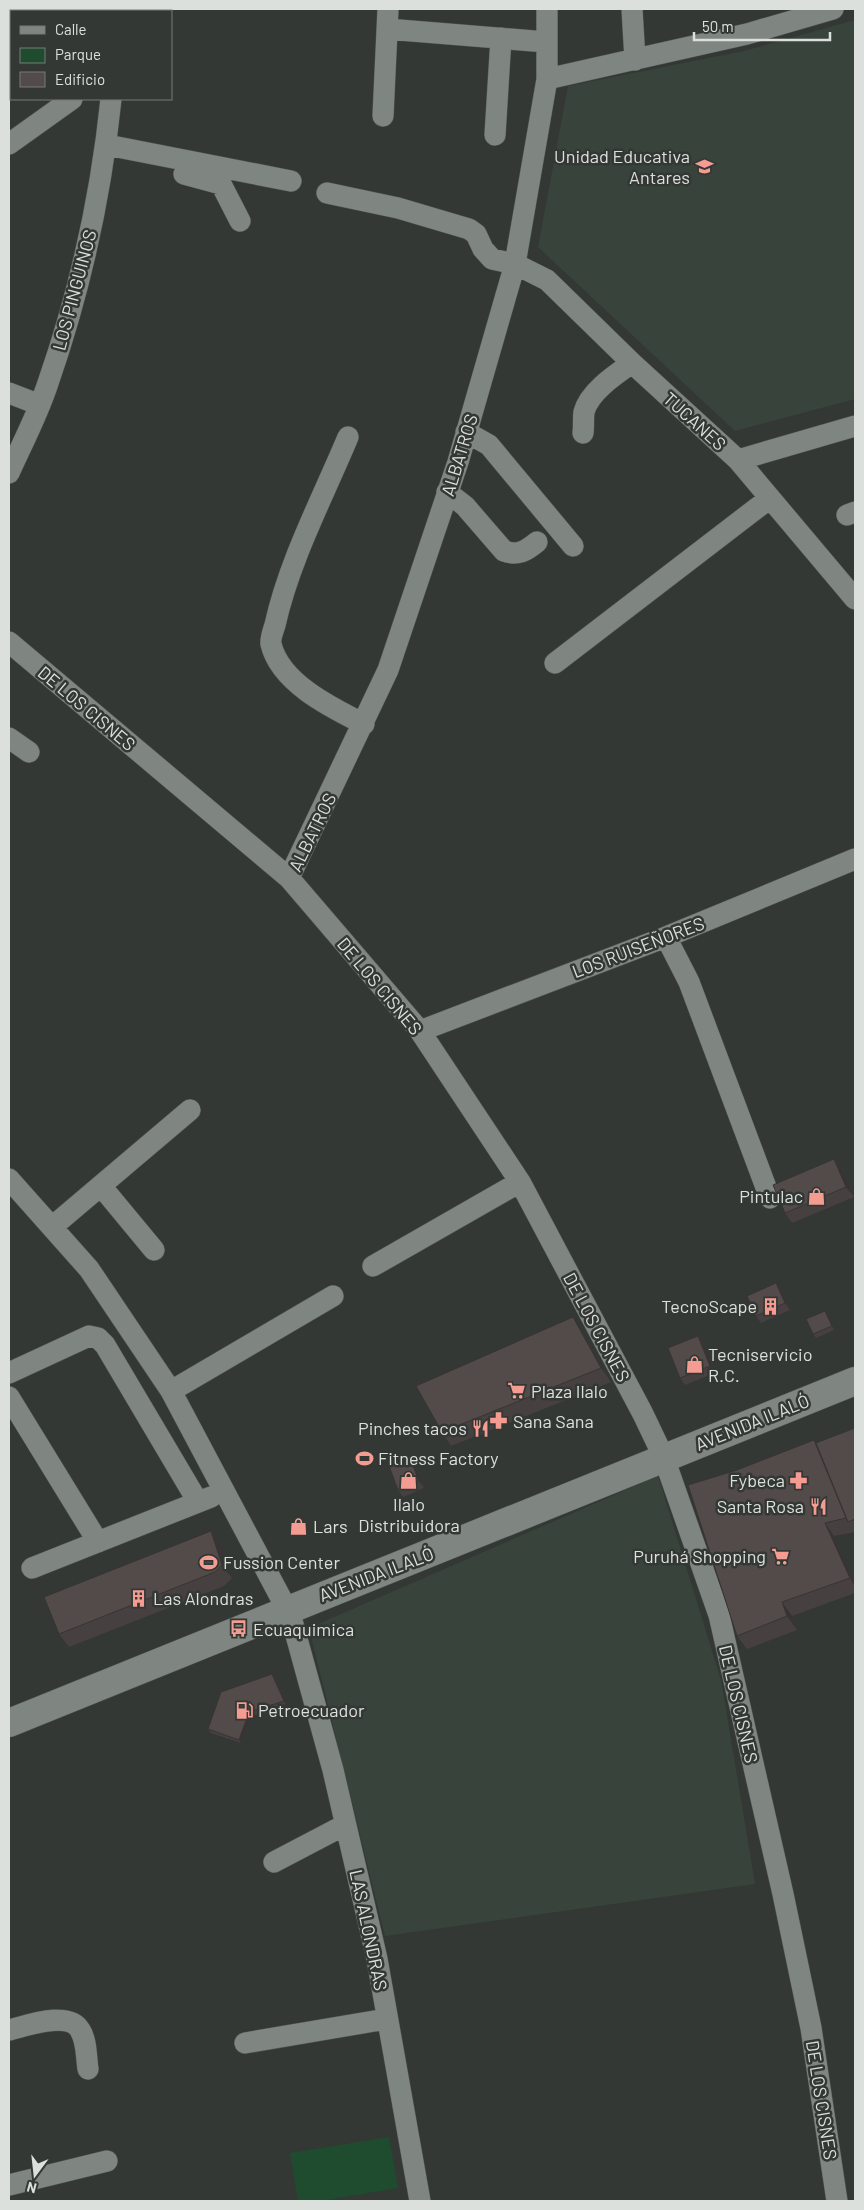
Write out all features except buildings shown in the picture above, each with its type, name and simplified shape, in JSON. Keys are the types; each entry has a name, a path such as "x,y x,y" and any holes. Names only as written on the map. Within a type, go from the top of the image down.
{"main road":[{"name":"AVENIDA ILALÓ","path":"665,1462 855,1381"},
{"name":"AVENIDA ILALÓ","path":"9,1733 476,1535 855,1391"},
{"name":"AVENIDA ILALÓ","path":"9,1723 289,1613"}],"street":[{"name":"ALBATROS","path":"289,878 364,724 388,670 466,432 515,264 546,79 547,9"},
{"path":"632,9 635,60"},
{"path":"546,79 748,34 833,9"},
{"path":"383,116 388,19 501,38 546,42"},
{"path":"495,135 501,38"},
{"path":"9,144 71,100"},
{"name":"LOS PINGUINOS","path":"9,473 40,405 82,274 106,151 112,100"},
{"path":"106,151 291,181"},
{"path":"106,151 221,184 240,221"},
{"name":"TUCANES","path":"327,193 398,208 463,227 476,234 483,249 492,259 515,264 547,280 632,363 738,460 855,599"},
{"path":"583,433 584,411 592,398 602,387 632,363"},
{"path":"9,392 40,405"},
{"path":"738,460 855,426"},
{"path":"466,432 488,445 573,546"},
{"path":"348,437 281,597 271,642 281,665 301,685 326,705 364,724"},
{"path":"447,492 466,506 504,551 513,554 524,552 537,542"},
{"path":"555,663 770,498"},
{"name":"DE LOS CISNES","path":"9,642 289,878 420,1031 520,1182 643,1414 665,1462 719,1615 811,2028 837,2201"},
{"path":"9,738 29,752"},
{"name":"LOS RUISEÑORES","path":"420,1031 666,937 855,859"},
{"path":"666,937 689,982 770,1198"},
{"path":"52,1227 190,1110"},
{"name":"LAS ALONDRAS","path":"9,1179 88,1268 171,1391 289,1613 333,1770 377,1959 386,2019 420,2201"},
{"path":"373,1266 520,1182"},
{"path":"101,1186 154,1250"},
{"path":"171,1391 333,1296"},
{"path":"9,1374 89,1336 98,1338 105,1345 198,1502"},
{"path":"9,1397 98,1542"},
{"path":"32,1568 225,1492"},
{"path":"274,1862 337,1829 346,1827"},
{"path":"9,2030 58,2019 73,2023 80,2028 84,2038 88,2069"},
{"path":"245,2043 386,2019"},
{"path":"9,2184 107,2161"}],"shaded area":[{"name":"Unidad Educativa Antares","path":"855,20 855,399 735,431 538,247 568,86 744,51"},
{"path":"658,1476 721,1680 755,1884 385,1936 309,1628"}],"green space":[{"path":"389,2137 398,2188 321,2201 298,2201 290,2153"}],"place":[{"name":"Unidad Educativa Antares","path":"704,166"},
{"name":"Pintulac","path":"817,1196"},
{"name":"TecnoScape","path":"771,1306"},
{"name":"Tecniservicio R.C.","path":"694,1364"},
{"name":"Plaza Ilalo","path":"517,1391"},
{"name":"Sana Sana","path":"499,1421"},
{"name":"Pinches tacos","path":"481,1428"},
{"name":"Fitness Factory","path":"364,1458"},
{"name":"Fybeca","path":"799,1480"},
{"name":"Ilalo Distribuidora","path":"409,1481"},
{"name":"Santa Rosa","path":"818,1506"},
{"name":"Lars","path":"299,1526"},
{"name":"Puruhá Shopping","path":"780,1556"},
{"name":"Fussion Center","path":"209,1562"},
{"name":"Las Alondras","path":"139,1598"},
{"name":"Ecuaquimica","path":"239,1629"},
{"name":"Petroecuador","path":"244,1710"}]}
